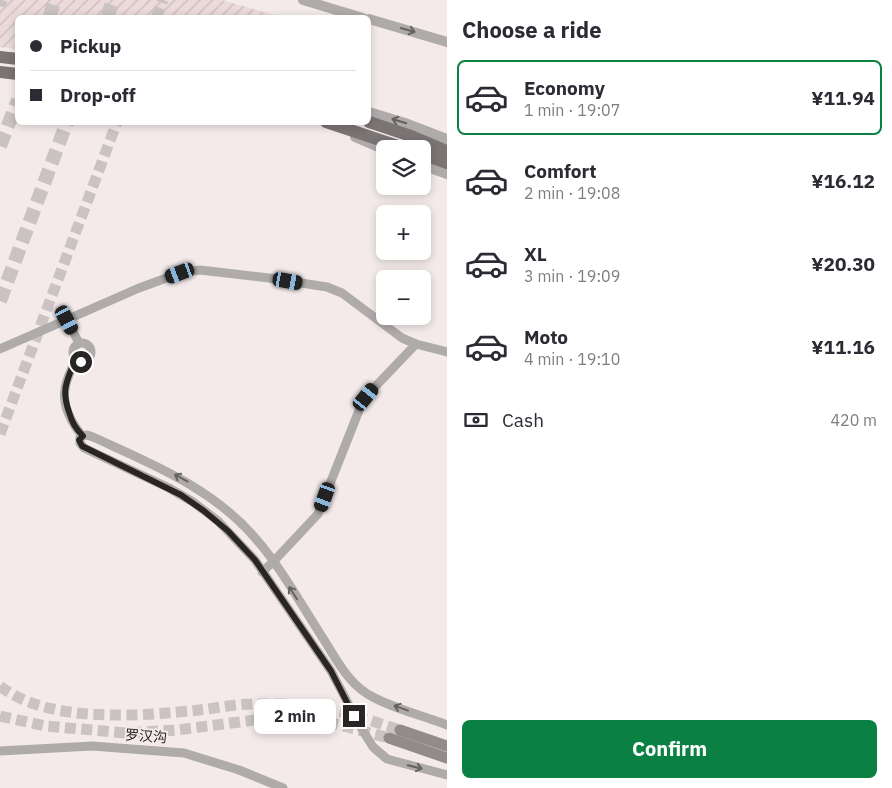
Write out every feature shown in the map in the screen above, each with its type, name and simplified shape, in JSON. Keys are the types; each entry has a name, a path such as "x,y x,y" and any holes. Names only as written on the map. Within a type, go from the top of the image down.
{"main road":[{"path":"0,57 15,59"},
{"path":"0,72 15,74"},
{"path":"371,123 447,151"},
{"path":"335,125 380,140"},
{"path":"431,157 447,163"},
{"path":"400,730 447,746"},
{"path":"389,738 447,758"}],"street":[{"path":"303,0 354,15"},
{"path":"371,20 447,42"},
{"path":"371,113 405,123 447,140"},
{"path":"327,125 376,146"},
{"path":"431,168 447,174"},
{"path":"0,349 139,288 180,273 200,270 327,287 342,293 402,338 416,344 447,352"},
{"path":"67,320 79,343 88,346 91,355 85,362 75,360 72,355 73,349 79,343"},
{"path":"262,572 274,562 318,514 345,444 366,397 416,344"},
{"path":"75,360 65,386 64,396 73,425 83,436 93,437 111,445 195,487 229,512 256,538 274,562 345,672 357,686 377,700"},
{"path":"83,436 79,440 84,448 181,495 228,531 255,560 331,671 366,738 380,754 397,763 447,775"},
{"path":"349,706 350,697 355,693 447,725"},
{"name":"罗汉沟","path":"0,751 92,746 184,753 239,770 283,788"}],"shaded area":[{"path":"0,0 222,0 274,15 15,15 15,49 0,47"}],"tunnel":[{"path":"0,6 2,0"},
{"path":"50,15 55,0"},
{"path":"108,15 113,0"},
{"path":"157,15 163,0"},
{"path":"0,146 15,108"},
{"path":"0,301 66,125"},
{"path":"0,434 116,125"},
{"path":"0,686 20,698 43,707 69,712 123,715 176,712 245,704 291,704 332,710 400,730"},
{"path":"0,716 46,726 126,733 177,730 255,720 309,717 389,738"}],"route":[{"path":"81,362 75,360 65,386 64,396 73,425 83,436 79,440 82,446 181,495 218,521 255,560 331,671 354,716"}]}
